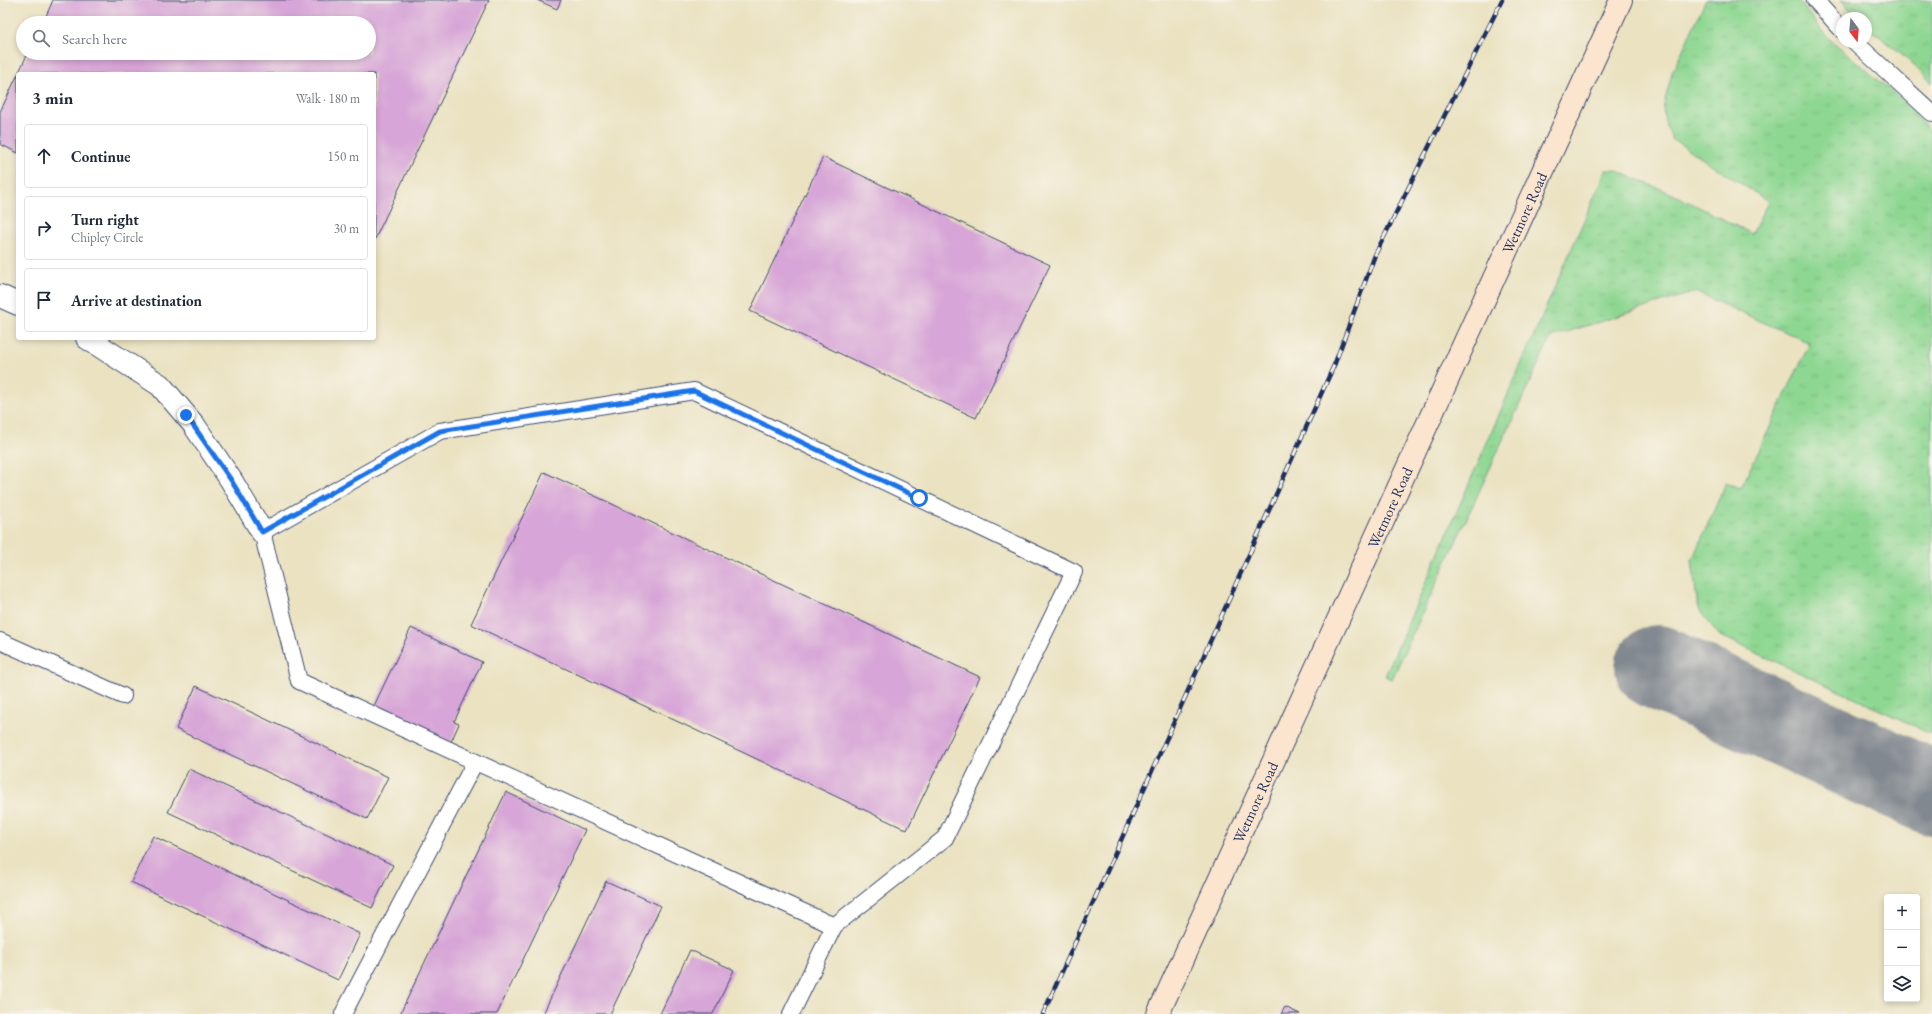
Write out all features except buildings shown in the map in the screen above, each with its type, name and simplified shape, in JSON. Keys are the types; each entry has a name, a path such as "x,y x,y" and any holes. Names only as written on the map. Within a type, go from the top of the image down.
{"main road":[{"name":"Wetmore Road","path":"1158,1014 1621,0"}],"street":[{"path":"0,296 16,303"},
{"path":"90,340 160,385 194,425 231,480 262,532"}],"lane":[{"path":"1815,0 1836,23"},
{"path":"1862,48 1932,113"},
{"path":"791,1014 834,926 945,838 1074,572 694,391 440,431 262,532 299,681 834,926"},
{"path":"0,641 123,696"},
{"path":"343,1014 475,762"}],"green space":[{"path":"1706,0 1798,0 1825,35 1836,44 1836,48 1840,48 1903,101 1932,134 1932,734 1720,636 1698,609 1692,560 1726,483 1741,488 1810,343 1695,292 1551,337 1392,679 1385,676 1606,170 1615,170 1675,195 1752,234 1768,201 1672,139 1666,126 1663,108 1672,73"},
{"path":"1841,0 1932,0 1932,83 1901,53 1872,31 1872,12 1852,12"}],"taxiway":[{"path":"1657,667 1932,793"}],"railway":[{"path":"1043,1014 1335,363 1375,255 1502,0"}],"route":[{"path":"186,415 231,480 262,532 440,431 694,391 919,498"}]}
